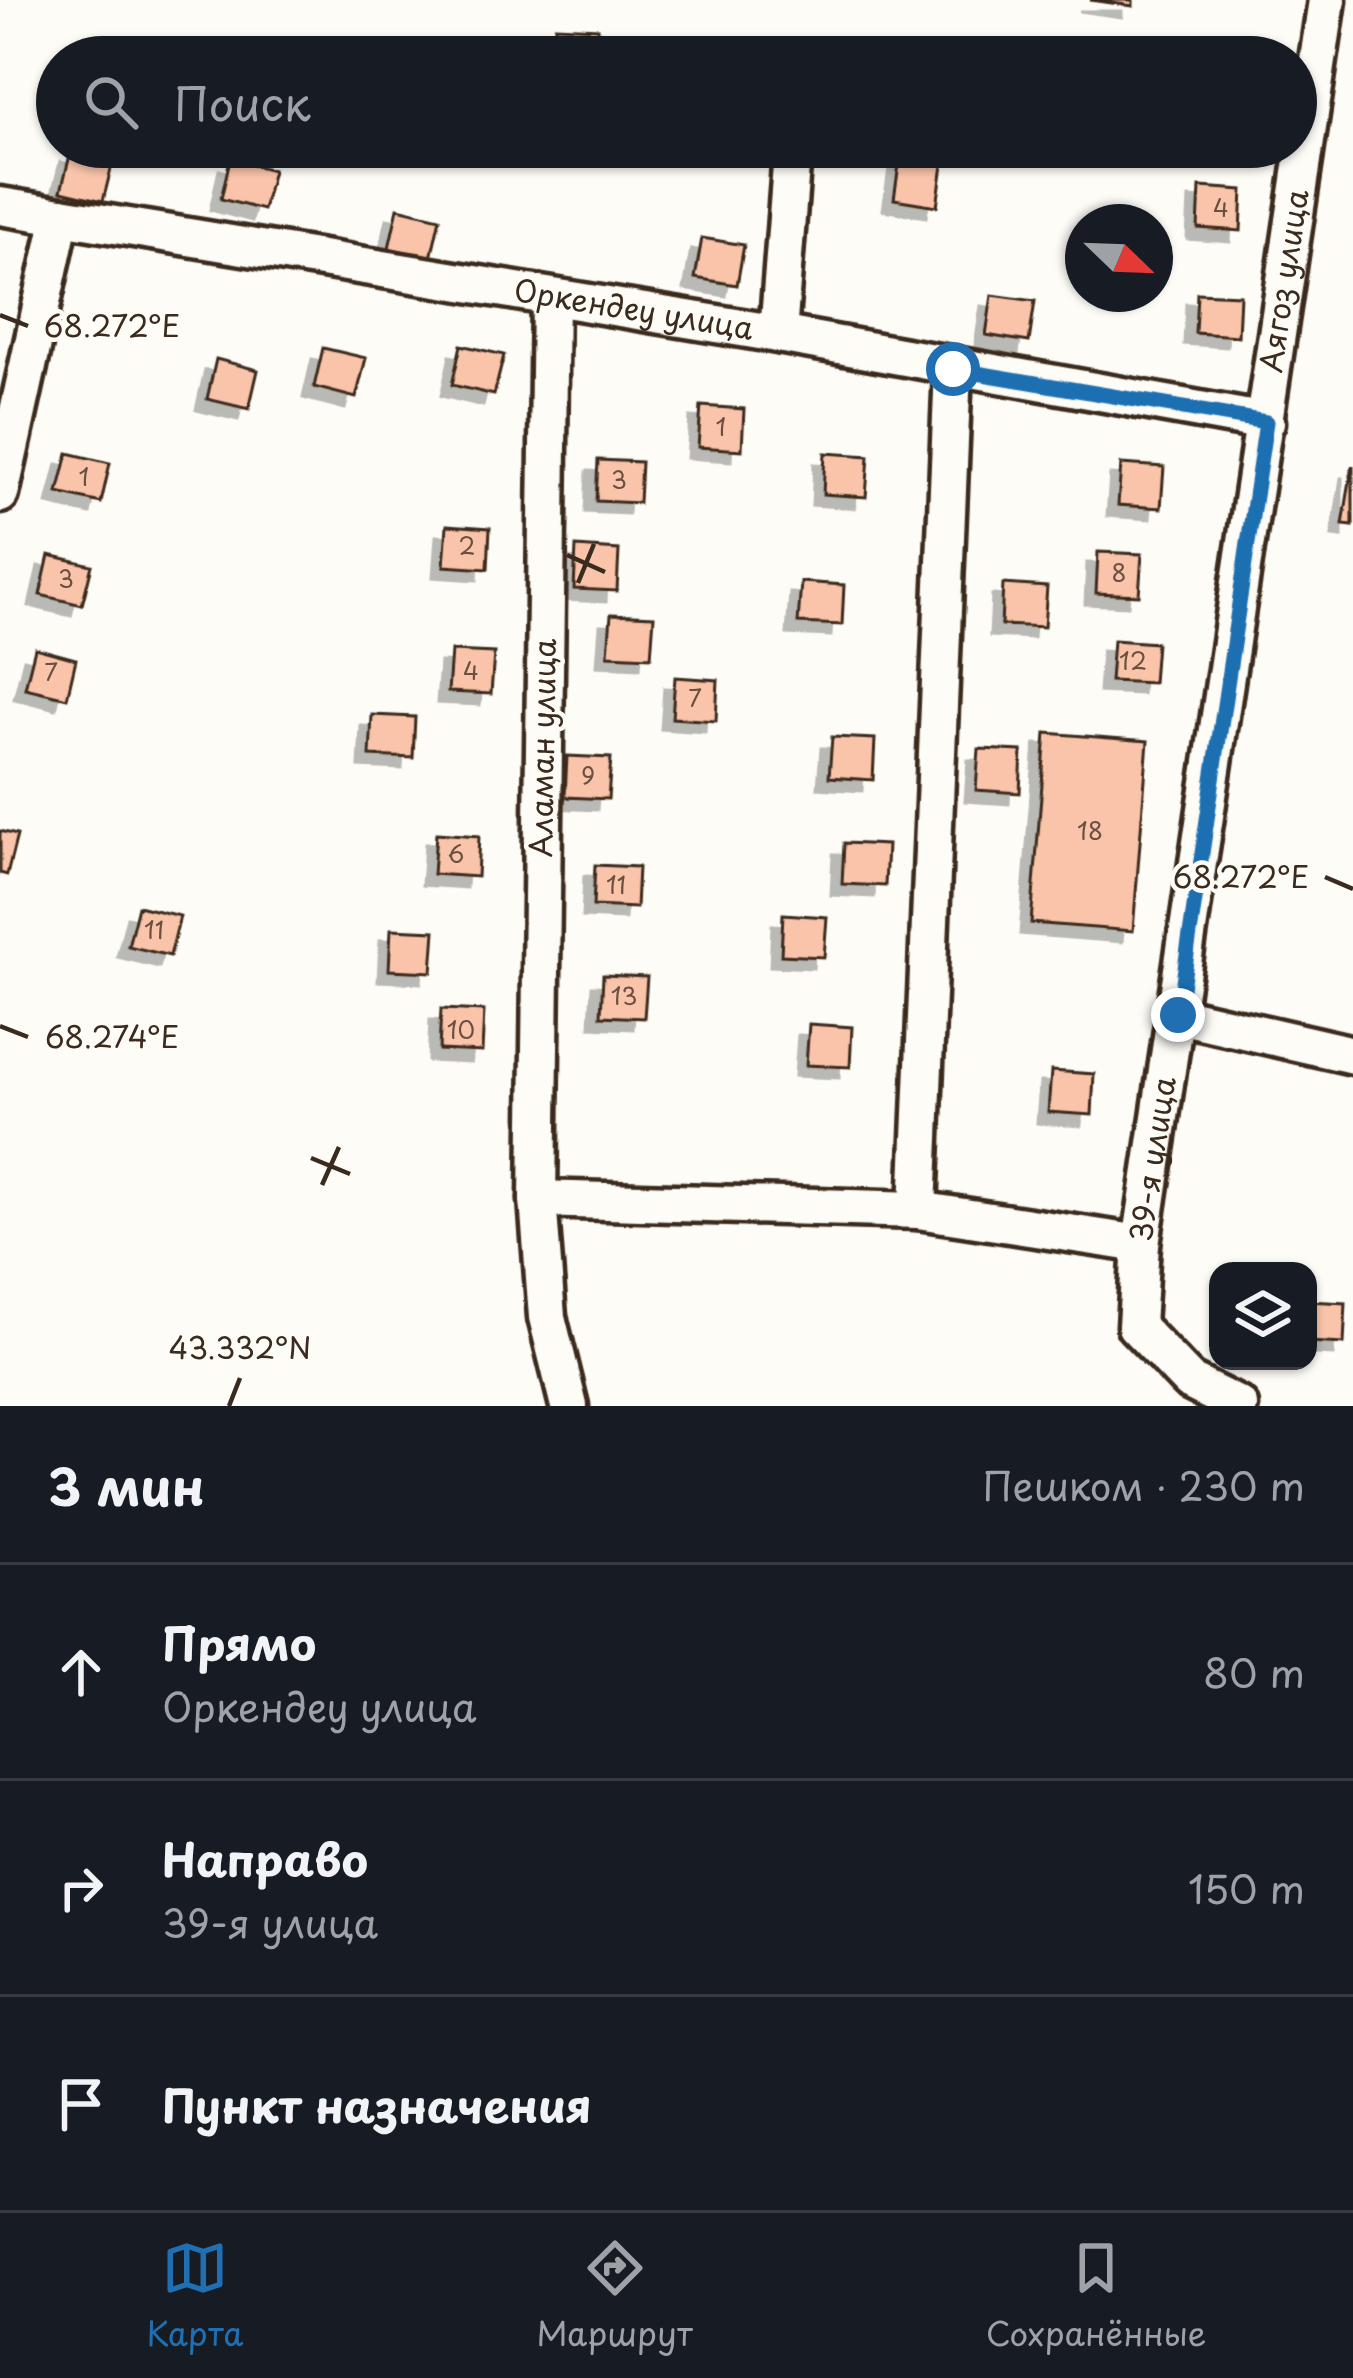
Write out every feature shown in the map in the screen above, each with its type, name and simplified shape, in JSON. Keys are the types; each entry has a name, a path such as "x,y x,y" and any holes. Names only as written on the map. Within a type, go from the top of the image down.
{"street":[{"name":"Аягоз улица","path":"1317,75 1328,0"},
{"path":"778,334 791,168"},
{"name":"Аягоз улица","path":"1266,422 1303,168"},
{"name":"Оркендеу улица","path":"0,206 778,334 1266,422"},
{"path":"0,494 61,216"},
{"name":"Аламан улица","path":"550,297 538,1198 547,1317 569,1406"},
{"path":"918,1210 953,369"},
{"name":"39-я улица","path":"1239,1406 1189,1381 1136,1326 1141,1244 1266,422"},
{"path":"1178,1015 1353,1054"},
{"path":"538,1198 918,1210 1141,1244"}],"building":[{"path":"1090,0 1133,0 1133,6"},
{"path":"555,26 598,28 597,36 554,36"},
{"path":"67,168 111,168 103,201 61,191"},
{"path":"228,168 273,170 263,210 221,199"},
{"path":"899,168 943,168 937,206 894,199"},
{"path":"1200,187 1243,190 1241,231 1198,228"},
{"path":"398,208 440,218 431,258 389,248"},
{"path":"702,238 744,245 737,285 695,278"},
{"path":"1197,293 1240,295 1238,336 1195,333"},
{"path":"992,295 1035,301 1029,342 986,335"},
{"path":"461,345 504,355 494,395 452,385"},
{"path":"323,348 366,358 356,398 314,387"},
{"path":"216,359 258,370 249,409 207,399"},
{"path":"701,406 744,409 742,450 698,447"},
{"path":"68,453 110,463 101,503 58,493"},
{"path":"825,453 869,456 866,497 823,494"},
{"path":"598,460 641,462 639,503 596,501"},
{"path":"1121,464 1164,467 1161,508 1118,505"},
{"path":"1353,467 1353,526 1343,525"},
{"path":"447,525 490,528 488,569 444,566"},
{"path":"576,547 619,550 617,591 574,589"},
{"path":"1098,552 1142,554 1139,595 1096,593"},
{"path":"49,555 92,565 82,605 40,595"},
{"path":"801,582 844,585 842,625 798,623"},
{"path":"1003,584 1047,587 1044,627 1001,625"},
{"path":"611,614 654,616 651,657 608,655"},
{"path":"1113,640 1156,643 1153,683 1110,681"},
{"path":"35,648 76,659 67,698 25,688"},
{"path":"451,651 494,653 491,694 448,692"},
{"path":"675,677 718,680 716,721 672,718"},
{"path":"372,715 415,717 413,758 370,756"},
{"path":"1046,733 1148,741 1133,931 1031,923"},
{"path":"832,737 875,739 873,780 829,777"},
{"path":"979,749 1022,751 1020,793 976,790"},
{"path":"567,756 611,758 608,799 565,797"},
{"path":"0,831 17,835 7,875 0,873"},
{"path":"436,833 479,836 477,877 433,874"},
{"path":"844,843 887,845 885,886 842,884"},
{"path":"595,865 638,867 636,908 593,906"},
{"path":"138,906 180,916 170,956 128,946"},
{"path":"783,914 827,917 824,957 781,955"},
{"path":"391,929 435,931 432,972 389,970"},
{"path":"603,975 647,977 644,1018 601,1016"},
{"path":"441,1009 484,1011 482,1052 439,1050"},
{"path":"809,1024 852,1027 850,1067 806,1065"},
{"path":"1051,1071 1094,1074 1092,1115 1048,1112"},
{"path":"1317,1301 1346,1303 1344,1344 1317,1342"}],"route":[{"path":"953,369 1266,422 1178,1015"}]}
